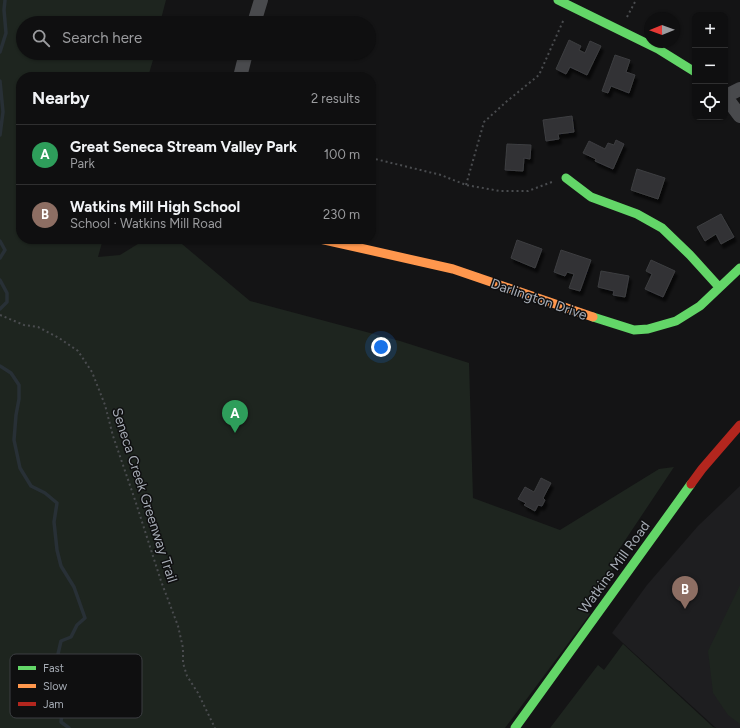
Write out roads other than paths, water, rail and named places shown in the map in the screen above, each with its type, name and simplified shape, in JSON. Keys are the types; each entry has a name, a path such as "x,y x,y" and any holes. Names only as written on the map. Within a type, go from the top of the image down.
{"street":[{"path":"256,16 261,0"},
{"path":"558,0 658,49 692,70"},
{"path":"241,72 244,60"},
{"path":"728,95 740,89"},
{"path":"728,100 740,116"},
{"path":"566,178 591,196 637,214 662,228 690,255 719,287"},
{"name":"Darlington Drive","path":"342,244 453,269 615,325 634,330 648,329 676,321 700,306 740,268"},
{"name":"Watkins Mill Road","path":"515,728 702,469 740,425"}],"waterway":[{"path":"0,52 6,33 4,10 5,0"},
{"path":"0,81 3,112 0,135"},
{"path":"0,241 5,250 0,258"},
{"path":"0,280 7,293 7,302 0,309"},
{"path":"0,366 11,373 19,385 19,399 14,440 20,468 31,486 45,493 57,503 54,522 57,550 61,566 74,587 85,618 77,625 71,637 61,641 58,654"},
{"path":"61,718 61,722 69,728"}],"place":[{"name":"Great Seneca Stream Valley Park","path":"235,433"},
{"name":"Watkins Mill High School","path":"685,609"}]}
